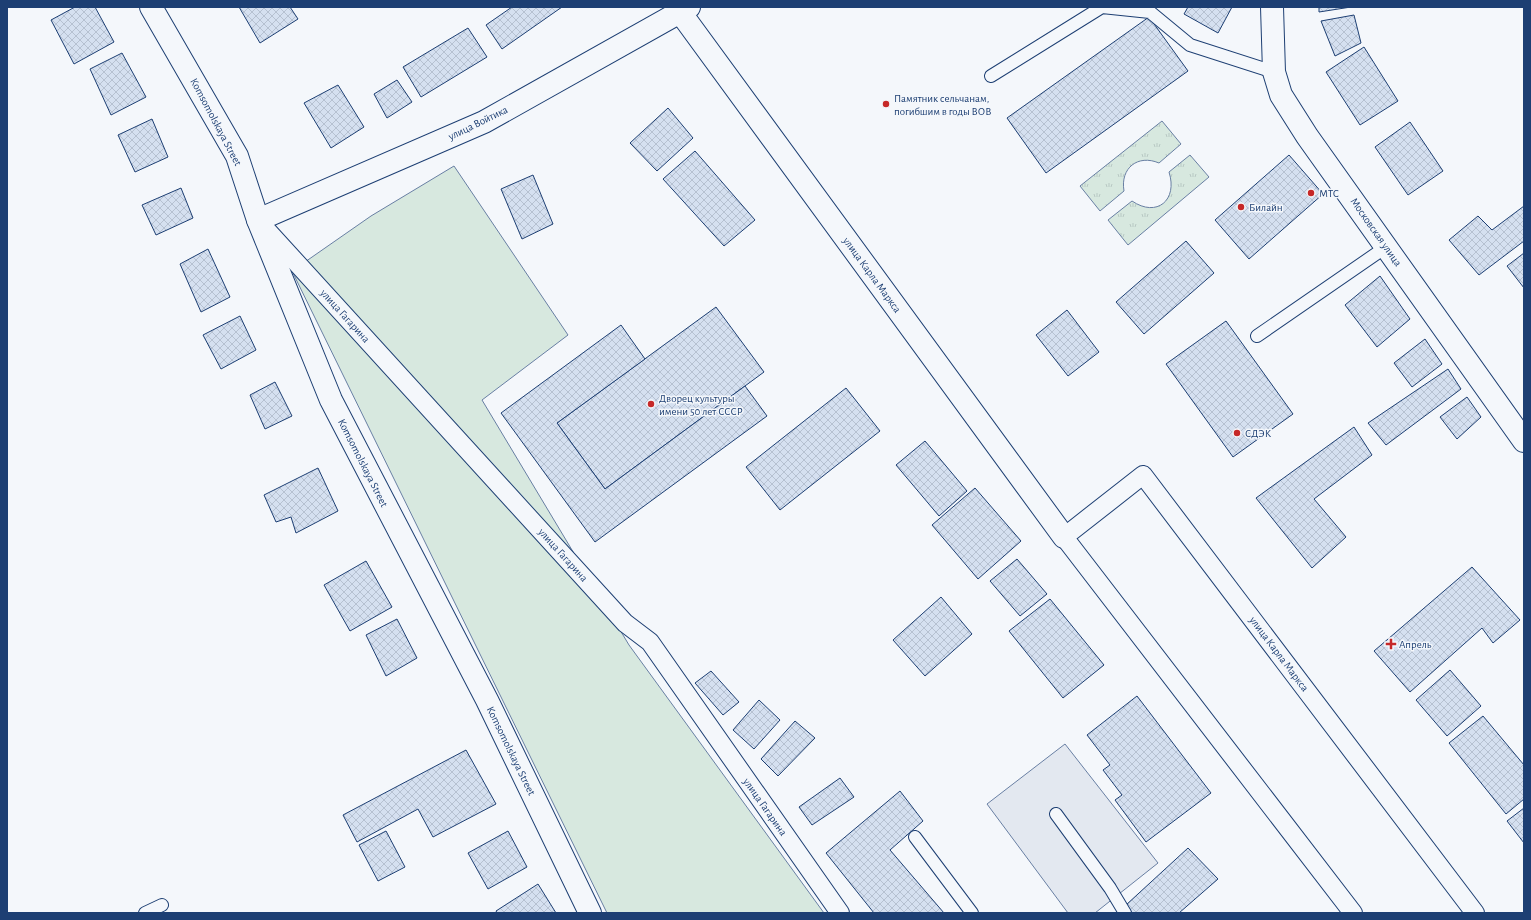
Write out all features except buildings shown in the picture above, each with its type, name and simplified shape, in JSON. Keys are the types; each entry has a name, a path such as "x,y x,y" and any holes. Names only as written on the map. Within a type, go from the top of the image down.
{"street":[{"name":"Komsomolskaya Street","path":"151,7 238,156 258,220 331,400 486,700 590,913"},
{"name":"Московская улица","path":"1272,7 1274,72 1281,95 1303,130 1524,441"},
{"name":"улица Войтика","path":"258,220 484,122 685,10"},
{"name":"улица Карла Маркса","path":"685,10 1064,537 1353,913"},
{"name":"улица Гагарина","path":"258,220 625,623 650,642 840,913"},
{"name":"улица Карла Маркса","path":"1064,537 1143,475 1475,913"}],"lane":[{"path":"991,76 1102,7 1150,12 1190,45 1274,72"},
{"path":"1257,336 1386,247"},
{"path":"1056,814 1110,888 1126,913"},
{"path":"915,837 972,913"},
{"path":"145,913 162,905"}],"green space":[{"path":"1162,121 1181,144 1159,163 1144,160 1132,165 1125,176 1123,183 1124,191 1100,211 1080,186"},
{"path":"1190,155 1209,177 1128,245 1108,220 1132,201 1141,206 1150,208 1157,207 1163,203 1168,198 1171,191 1169,172"},
{"path":"454,166 568,335 482,400 629,645 824,913 607,913 292,271 371,216"}],"shaded area":[{"path":"1065,744 1158,863 1095,913 1068,913 987,804"}],"place":[{"name":"Памятник сельчанам, погибшим в годы ВОВ","path":"886,104"},
{"name":"МТС","path":"1311,193"},
{"name":"Билайн","path":"1241,207"},
{"name":"Дворец культуры имени 50 лет СССР","path":"651,404"},
{"name":"СДЭК","path":"1237,433"},
{"name":"Апрель","path":"1391,644"}]}
